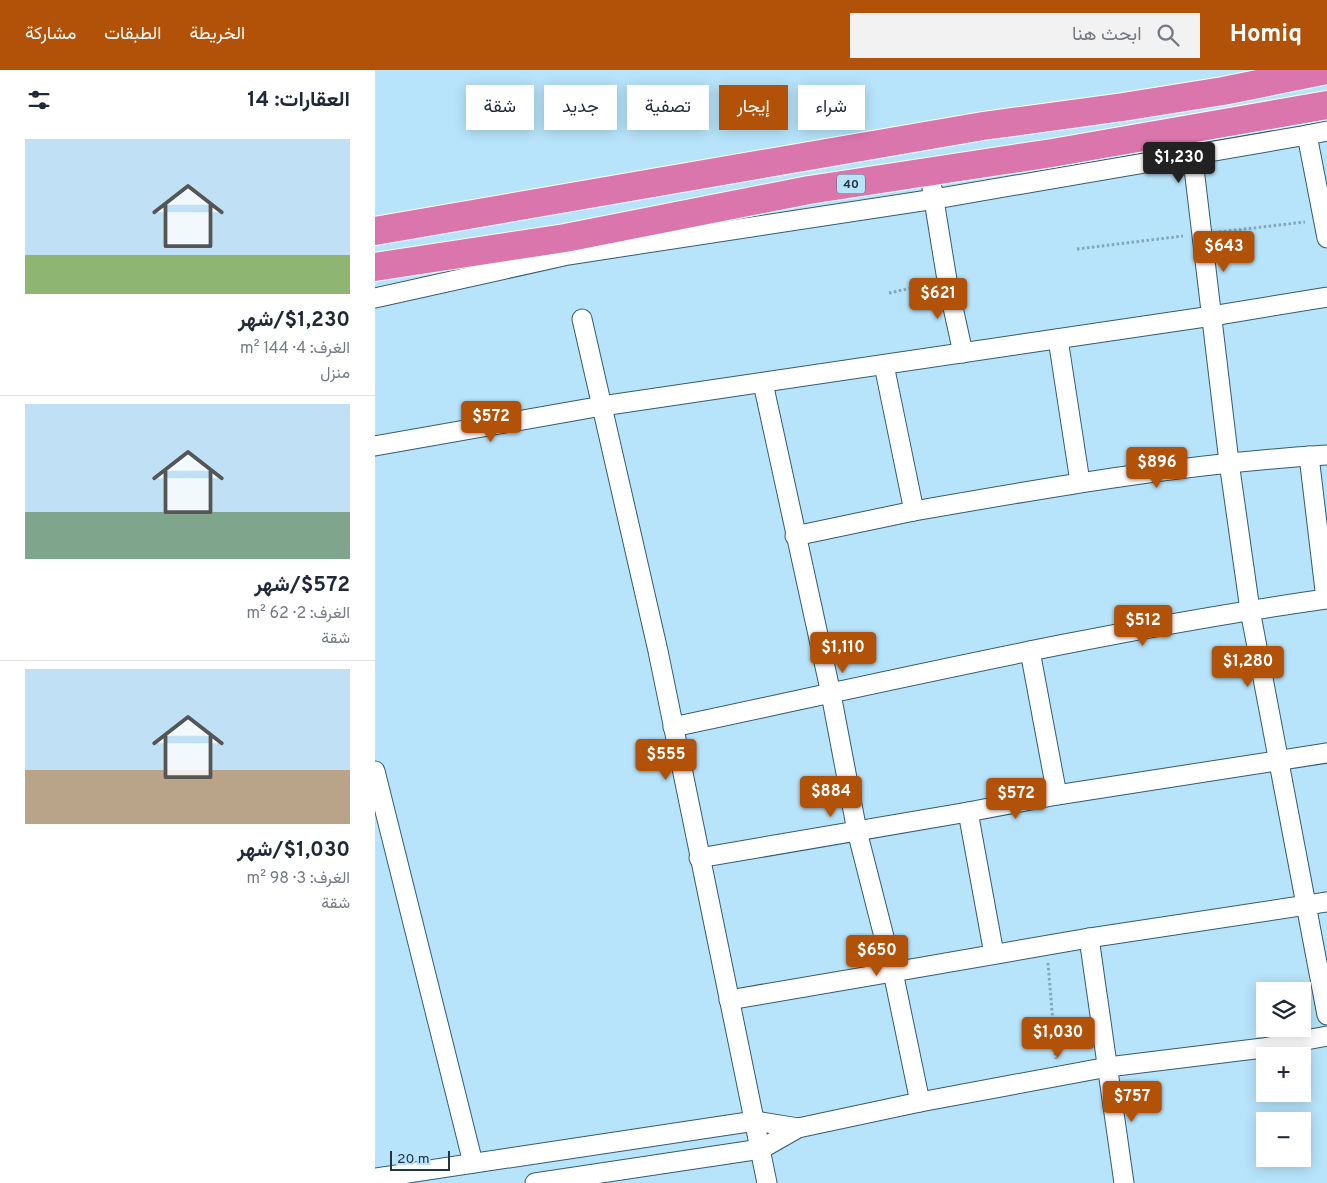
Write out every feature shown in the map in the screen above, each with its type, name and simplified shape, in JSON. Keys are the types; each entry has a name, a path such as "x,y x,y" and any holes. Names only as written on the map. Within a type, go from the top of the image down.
{"highway":[{"path":"375,231 983,126 1223,91 1327,70"},
{"name":"40","path":"375,267 565,238 809,190 929,172 1191,143 1327,105"}],"street":[{"path":"375,298 568,255 935,199 1191,143 1307,135 1327,131"},
{"path":"1307,135 1327,238"},
{"path":"1191,143 1229,462 1250,610 1327,1016"},
{"path":"929,172 947,280 963,353"},
{"path":"375,446 602,406 1212,316 1327,296"},
{"path":"582,319 673,727 767,1183"},
{"path":"1058,339 1081,482"},
{"path":"884,365 914,511"},
{"path":"763,383 831,694 857,831 893,972 920,1102"},
{"path":"673,727 1030,651 1250,610 1327,599 1318,455 1229,462 1081,482 914,511 795,536"},
{"path":"1030,651 1057,795"},
{"path":"699,858 1057,795 1327,753"},
{"path":"375,771 473,1163"},
{"path":"968,812 994,954"},
{"path":"729,1000 1089,938 1306,907 1327,902"},
{"path":"1089,938 1124,1183"},
{"path":"535,1183 761,1149 798,1128 920,1102 1108,1067 1263,1048 1327,1036"},
{"path":"375,1178 755,1121 798,1128"}],"path":[{"path":"1077,249 1323,219"},
{"path":"889,293 947,280"},
{"path":"1047,945 1058,1077"}]}
